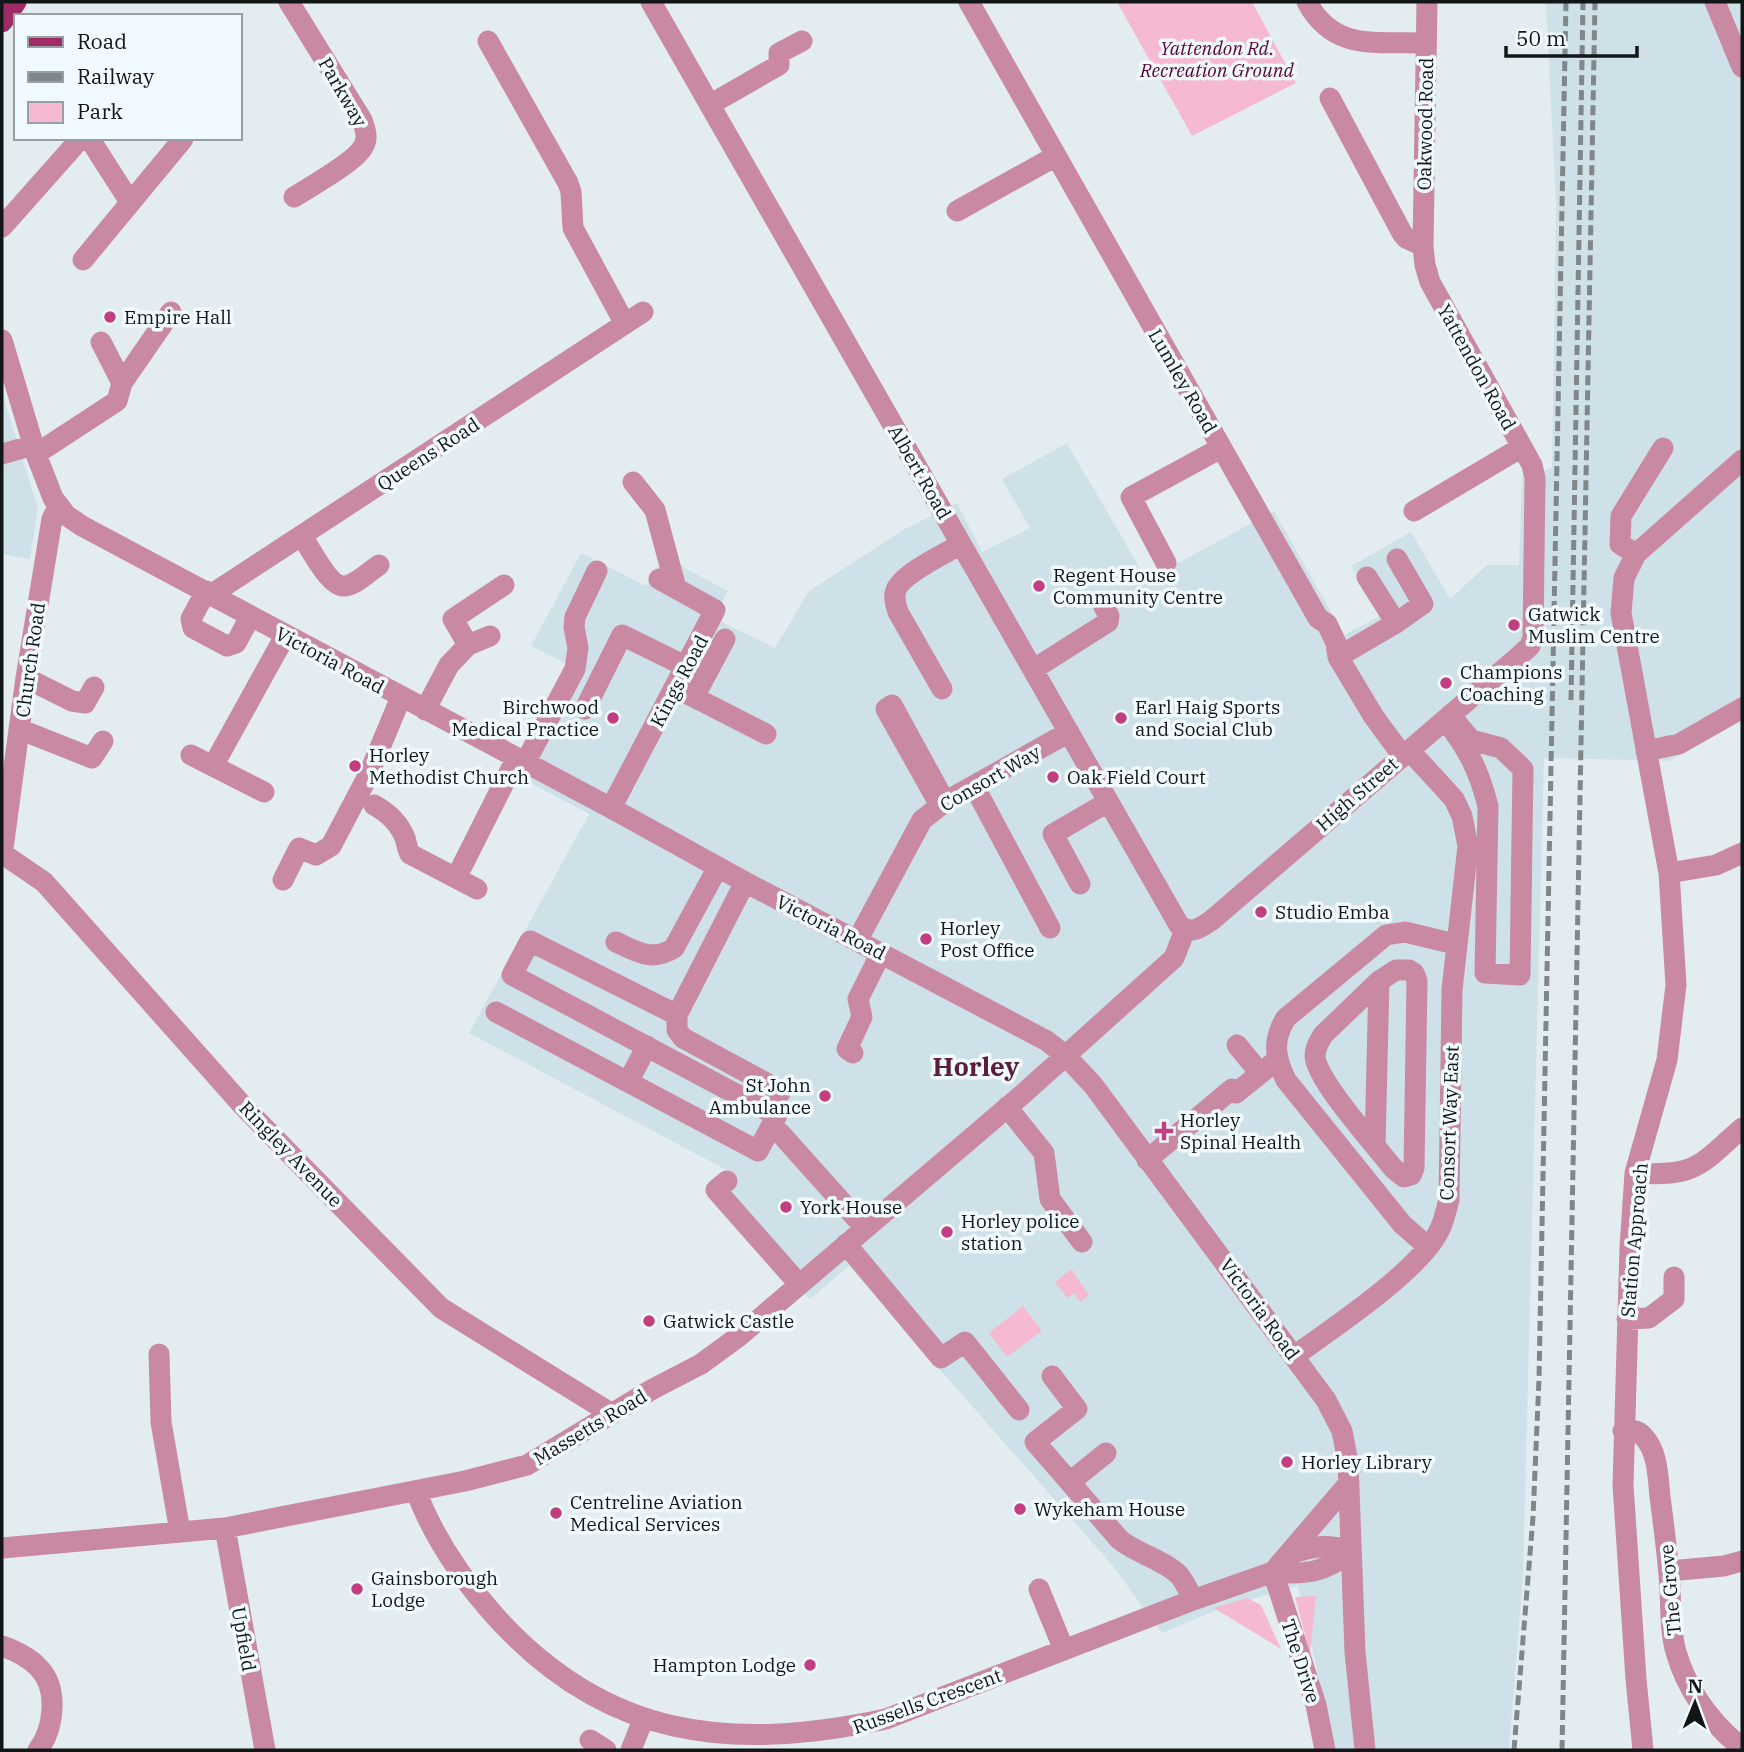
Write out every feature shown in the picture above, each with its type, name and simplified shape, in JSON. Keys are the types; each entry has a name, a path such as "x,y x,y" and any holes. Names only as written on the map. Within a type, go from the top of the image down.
{"main road":[{"path":"2,22 16,2"}],"street":[{"name":"Parkway","path":"289,2 362,120 367,134 364,147 354,157 294,197"},
{"name":"Albert Road","path":"651,2 1179,925 1191,931"},
{"name":"Lumley Road","path":"969,2 1318,618 1326,624 1336,643 1337,655 1374,717 1406,753"},
{"path":"1307,2 1320,22 1340,36 1353,40 1426,43"},
{"name":"Oakwood Road","path":"1423,246 1427,2"},
{"path":"1715,2 1742,67"},
{"name":"Queens Road","path":"209,593 302,536 634,318 573,228 568,183 488,41"},
{"path":"711,104 779,65 779,53 802,41"},
{"path":"1329,97 1402,233 1406,238 1423,246"},
{"path":"2,227 79,140"},
{"path":"90,140 130,202"},
{"path":"83,260 182,140"},
{"path":"957,211 1056,156"},
{"name":"Yattendon Road","path":"1423,246 1424,265 1430,282 1534,471 1533,637 1530,646 1517,659"},
{"path":"121,383 171,312"},
{"path":"2,454 35,450 114,404 121,392 121,383 101,342"},
{"path":"3,350 35,450 58,507"},
{"path":"1414,511 1522,447"},
{"path":"1166,563 1132,496 1221,448"},
{"path":"1663,448 1621,516 1620,544 1636,554 1742,460"},
{"name":"Kings Road","path":"611,808 685,692 687,667 720,601 667,584 655,510 633,482"},
{"name":"Victoria Road","path":"58,507 82,526 1047,1041 1066,1055 1093,1085 1336,1415 1348,1462 1357,1675 1365,1750"},
{"name":"Church Road","path":"3,855 26,678 51,519 58,507"},
{"path":"302,536 327,575 339,585 348,586 379,565"},
{"path":"942,689 898,612 895,592 904,579 958,542"},
{"name":"Station Approach","path":"1636,554 1624,578 1621,613 1669,873 1676,985 1667,1060 1635,1173 1627,1319 1623,1485 1643,1750"},
{"path":"1337,655 1396,623 1423,604 1397,559"},
{"path":"456,878 575,669 578,648 575,617 597,571"},
{"path":"1367,577 1396,623"},
{"path":"468,645 453,619 504,585"},
{"path":"209,593 191,619 193,628 227,646 236,643 250,617"},
{"path":"1034,669 1108,622 1109,616 1104,607"},
{"path":"585,709 622,635 687,667"},
{"path":"213,766 285,636"},
{"path":"425,710 449,665 468,645 490,636"},
{"path":"724,639 685,692 765,734"},
{"name":"High Street","path":"1066,1055 1174,958 1191,931 1212,920 1517,659"},
{"path":"26,678 72,701 85,703 94,687"},
{"path":"283,880 299,848 316,855 331,846 369,774 401,698"},
{"path":"1646,751 1679,744 1742,708"},
{"path":"1448,717 1471,740 1501,748 1523,769 1520,975 1485,973 1488,806 1482,782 1448,717"},
{"path":"19,729 92,758 103,741"},
{"name":"Consort Way","path":"857,941 922,820 943,803 1069,732"},
{"path":"1147,1160 1233,1089 1236,1093 1269,1067 1280,1028 1286,1018 1386,935 1405,932 1455,944 1468,846 1466,831 1454,799 1406,753"},
{"path":"191,755 264,792"},
{"path":"974,786 1050,928"},
{"path":"1080,884 1053,834 1108,802"},
{"path":"374,805 387,811 393,819 405,838 410,854 477,888"},
{"path":"1669,873 1716,865 1742,853"},
{"name":"Ringley Avenue","path":"3,855 44,882 244,1107 441,1308 612,1414"},
{"path":"616,942 643,955 665,954 674,948 718,867"},
{"path":"496,1012 758,1151 781,1091 683,1038 677,1030 677,1015 745,882"},
{"path":"677,1015 530,941 512,975 646,1046 770,1120 864,1228"},
{"name":"Consort Way East","path":"1294,1356 1349,1316 1401,1273 1428,1247 1440,1230 1449,1200 1455,944"},
{"path":"853,1053 847,1049 862,1017 858,999 881,953"},
{"path":"1396,970 1409,970 1414,973 1417,981 1414,1168 1411,1175 1404,1177 1398,1174 1321,1076 1315,1056 1317,1045 1323,1035 1355,1004 1379,981 1396,970"},
{"path":"1332,979 1355,1004"},
{"path":"1375,1145 1379,981"},
{"path":"1237,1045 1286,1080 1402,1224 1428,1247"},
{"path":"628,1082 646,1046"},
{"name":"Massetts Road","path":"2,1548 225,1528 416,1491 527,1465 701,1364 738,1337 1066,1055"},
{"path":"1007,1107 1044,1153 1049,1199 1082,1242"},
{"path":"1635,1173 1662,1175 1682,1173 1698,1167 1742,1128"},
{"path":"727,1181 716,1190 799,1284"},
{"path":"846,1244 941,1358 965,1342 1019,1410"},
{"path":"1627,1319 1649,1318 1674,1299 1674,1277"},
{"path":"159,1354 161,1422 180,1532"},
{"path":"1052,1376 1077,1409 1035,1442 1120,1540 1133,1550 1168,1566 1180,1577 1193,1600"},
{"name":"The Grove","path":"1623,1431 1634,1430 1640,1433 1657,1464 1669,1571 1671,1623 1675,1650 1683,1672 1696,1697 1716,1723 1742,1748"},
{"path":"1070,1482 1106,1453"},
{"path":"1273,1572 1349,1483"},
{"name":"Russells Crescent","path":"416,1491 434,1534 455,1567 510,1633 557,1674 586,1695 642,1722 664,1730 699,1737 741,1741 845,1741 886,1719 1193,1600 1273,1572"},
{"name":"Upfield","path":"225,1528 265,1750"},
{"path":"1273,1572 1296,1574 1335,1565 1350,1551 1332,1545 1312,1547 1287,1555"},
{"path":"1669,1571 1724,1566 1742,1561"},
{"name":"The Drive","path":"1273,1572 1316,1705 1325,1750"},
{"path":"1039,1589 1064,1650"},
{"path":"2,1646 24,1654 41,1670 49,1688 51,1723 38,1750"},
{"path":"631,1750 642,1722"}],"shaded area":[{"path":"1546,2 1742,2 1742,720 1669,761 1544,758 1523,1574 1509,1750 1335,1750 1298,1586 1224,1607 1162,1633 1112,1565 849,1266 810,1299 704,1191 730,1172 469,1033 589,814 515,775 569,665 531,646 581,553 646,586 664,557 728,591 714,618 775,648 809,591 903,530 957,503 982,552 1030,528 1002,479 1067,443 1147,580 1274,511 1344,635 1380,616 1351,566 1411,532 1450,599 1487,565 1519,565 1522,477 1552,468 1556,206"},
{"path":"2,393 38,508 30,559 2,554"}],"green space":[{"name":"Yattendon Rd. Recreation Ground","path":"1117,2 1252,2 1296,83 1192,136"},
{"path":"1071,1269 1089,1295 1080,1302 1074,1293 1067,1298 1055,1282"},
{"path":"1023,1306 1042,1331 1007,1357 989,1333"},
{"path":"1316,1596 1310,1653 1295,1597"},
{"path":"1247,1598 1261,1605 1281,1649 1214,1608"}],"railway":[{"path":"1514,1750 1533,1517 1539,1379 1566,2"},
{"path":"1571,700 1583,2"},
{"path":"1562,1750 1595,2"}],"place":[{"name":"Empire Hall","path":"110,317"},
{"name":"Regent House Community Centre","path":"1039,586"},
{"name":"Gatwick Muslim Centre","path":"1514,625"},
{"name":"Champions Coaching","path":"1446,683"},
{"name":"Birchwood Medical Practice","path":"613,718"},
{"name":"Earl Haig Sports and Social Club","path":"1121,718"},
{"name":"Horley Methodist Church","path":"355,766"},
{"name":"Oak Field Court","path":"1053,777"},
{"name":"Studio Emba","path":"1261,912"},
{"name":"Horley Post Office","path":"926,939"},
{"name":"St John Ambulance","path":"825,1096"},
{"name":"Horley Spinal Health","path":"1164,1131"},
{"name":"York House","path":"786,1207"},
{"name":"Horley police station","path":"947,1232"},
{"name":"Gatwick Castle","path":"649,1321"},
{"name":"Horley Library","path":"1287,1462"},
{"name":"Wykeham House","path":"1020,1509"},
{"name":"Centreline Aviation Medical Services","path":"556,1513"},
{"name":"Gainsborough Lodge","path":"357,1589"},
{"name":"Hampton Lodge","path":"810,1665"}],"district":[{"name":"Horley","path":"976,1066"}]}
